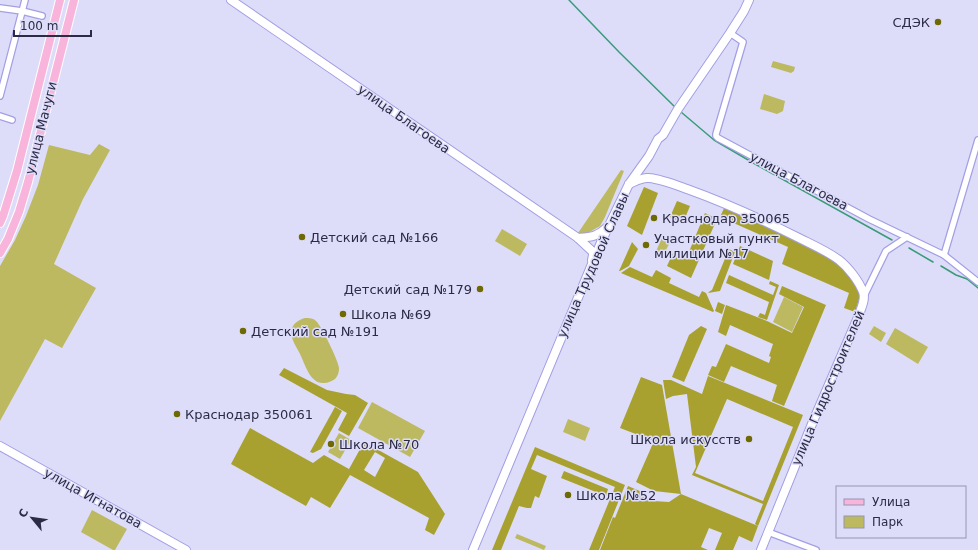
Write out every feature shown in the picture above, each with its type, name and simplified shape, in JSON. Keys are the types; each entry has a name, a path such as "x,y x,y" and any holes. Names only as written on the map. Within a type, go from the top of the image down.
{"main road":[{"name":"улица Мачуги","path":"1,218 17,171 60,0"},
{"name":"улица Мачуги","path":"0,254 8,239 24,197 74,0"}],"street":[{"path":"0,96 25,0"},
{"name":"улица Благоева","path":"231,0 578,238 593,252 591,267"},
{"name":"улица Трудовой Славы","path":"473,550 610,222 629,184 730,33 749,0"},
{"path":"0,8 42,16"},
{"name":"улица Благоева","path":"730,33 743,42 716,136 906,238 944,256 978,282"},
{"path":"0,116 12,120"},
{"path":"944,256 978,140"},
{"path":"629,184 643,178 664,182 710,197 776,226 827,252 839,260 861,287 864,296"},
{"path":"578,238 591,237 599,234 610,222"},
{"name":"улица Гидростроителей","path":"761,550 814,419 859,315 864,296 886,251 906,238"},
{"name":"улица Игнатова","path":"0,446 186,550"},
{"path":"768,532 816,550"}],"green space":[{"path":"773,61 795,67 794,71 791,73 771,67"},
{"path":"764,94 785,101 783,111 777,114 760,109"},
{"path":"99,144 110,150 83,199 54,264 96,288 62,348 45,339 0,421 0,266 15,240 26,216 38,185 49,145 90,155"},
{"path":"621,170 624,171 600,226 586,234 578,233"},
{"path":"502,229 527,244 520,256 495,241"},
{"path":"662,238 670,242 664,254 656,251"},
{"path":"784,297 803,307 792,332 773,322"},
{"path":"305,318 314,319 316,321 338,364 339,372 337,377 330,382 319,382 312,377 306,368 291,335 294,325 298,321"},
{"path":"874,326 886,333 881,342 869,334"},
{"path":"895,328 928,347 918,364 886,344"},
{"path":"372,402 425,431 410,457 358,428"},
{"path":"568,419 590,428 585,441 563,432"},
{"path":"339,433 351,440 340,459 328,452"},
{"path":"92,510 127,529 115,550 81,532"},
{"path":"517,534 546,546 544,550 515,538"}],"shaded area":[{"path":"644,187 658,193 642,235 627,226"},
{"path":"677,201 690,206 683,223 670,217"},
{"path":"726,204 802,241 846,268 861,293 855,312 844,308 849,293 782,264 788,247 720,217"},
{"path":"705,213 717,219 691,278 667,266 673,253 686,259"},
{"path":"632,242 638,249 629,266 619,271"},
{"path":"740,246 773,261 769,280 733,264"},
{"path":"729,249 735,252 720,291 708,293 712,290"},
{"path":"630,267 652,277 656,270 671,278 669,283 699,297 702,291 706,293 714,311 713,312 621,273"},
{"path":"729,275 773,295 776,287 769,284 770,281 779,285 767,320 758,317 760,313 765,315 769,302 726,283"},
{"path":"782,286 826,305 784,406 772,401 777,385 731,366 724,382 708,375 712,366 716,367 726,344 769,363 771,357 769,356 773,344 730,325 726,336 718,332 726,305 767,321 792,333 804,307 779,294"},
{"path":"718,302 725,305 722,314 715,311"},
{"path":"701,326 707,329 684,382 672,377 689,335"},
{"path":"284,368 327,390 355,395 368,403 349,436 338,430 347,413 279,375"},
{"path":"708,376 803,415 758,526 755,524 763,504 692,475 696,467 687,394 673,396 666,399 663,380 671,380 702,394","holes":["727,399 793,427 763,501 695,473"]},
{"path":"641,377 662,385 681,494 654,491 636,482 654,441 620,428"},
{"path":"335,407 342,411 321,449 313,453 310,452"},
{"path":"250,428 313,463 324,455 349,469 364,442 418,472 445,514 434,535 425,530 429,518 350,475 330,508 311,497 306,506 231,464","holes":["375,452 385,458 375,477 364,470"]},
{"path":"535,447 625,485 599,550 589,550 615,487 537,455 531,469 547,476 539,498 535,496 531,508 519,506 501,550 492,550"},
{"path":"564,471 608,489 606,496 561,478"},
{"path":"628,486 642,492 641,496 653,501 669,502 681,494 758,526 752,542 739,536 733,550 715,550 722,533 709,528 701,547 708,550 600,550 613,517 615,518"}],"waterway":[{"path":"569,0 676,108"},
{"path":"681,112 714,140 892,240"},
{"path":"909,248 933,262"},
{"path":"941,266 956,275 967,279 978,288"}],"place":[{"name":"СДЭК","path":"938,22"},
{"name":"Краснодар 350065","path":"654,218"},
{"name":"Детский сад №166","path":"302,237"},
{"name":"Участковый пункт милиции №17","path":"646,245"},
{"name":"Детский сад №179","path":"480,289"},
{"name":"Школа №69","path":"343,314"},
{"name":"Детский сад №191","path":"243,331"},
{"name":"Краснодар 350061","path":"177,414"},
{"name":"Школа искусств","path":"749,439"},
{"name":"Школа №70","path":"331,444"},
{"name":"Школа №52","path":"568,495"}]}
